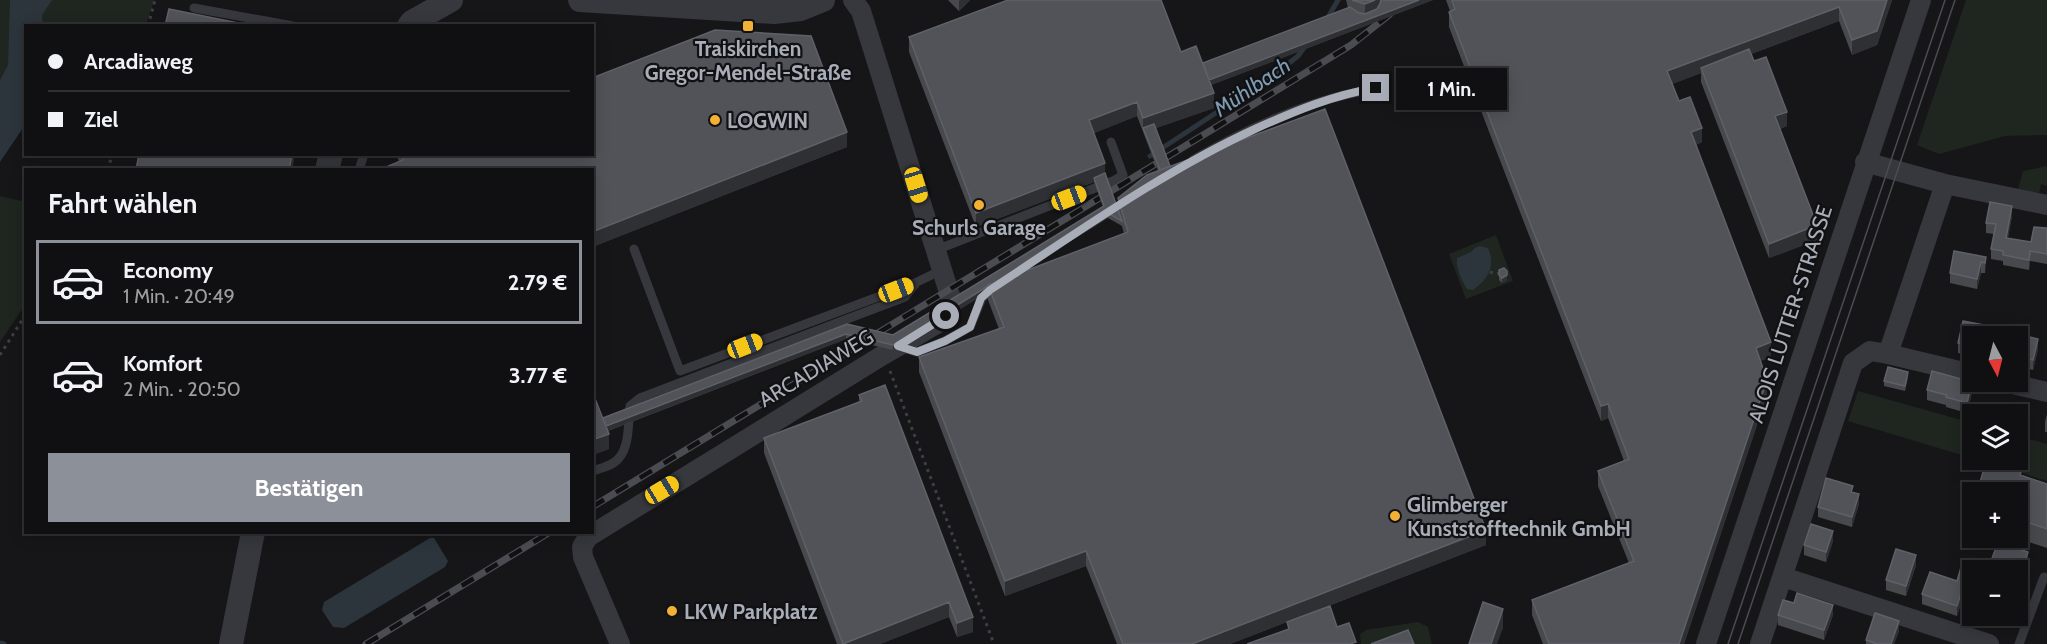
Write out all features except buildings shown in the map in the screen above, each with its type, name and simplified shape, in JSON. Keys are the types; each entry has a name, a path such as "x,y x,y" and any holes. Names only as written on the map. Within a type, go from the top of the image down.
{"street":[{"path":"410,24 451,0"},
{"path":"580,0 774,12 801,9 823,0"},
{"name":"ARCADIAWEG","path":"594,531 940,322 951,309 952,302 861,11 854,0"},
{"name":"ALOIS LUTTER-STRASSE","path":"1706,644 1865,162 1921,0"},
{"path":"1865,162 1945,184 2047,205"},
{"path":"1888,354 1945,184"},
{"path":"1760,644 1853,363 1870,351 1962,372"},
{"path":"2028,388 2047,392"},
{"path":"231,644 253,534"},
{"name":"ARCADIAWEG","path":"591,534 582,547 583,557 620,644"},
{"path":"1783,577 1951,639 1989,644"}],"lane":[{"path":"194,8 282,24"},
{"path":"1182,167 1212,149 1297,110 1352,92 1376,88"},
{"path":"936,250 1113,181 1123,175 1111,142"},
{"path":"634,249 680,371 917,282 942,270"},
{"path":"891,350 917,352 945,341 970,327 981,298 1010,277"},
{"path":"594,470 619,459 627,435 630,406 640,398 905,297 917,282"},
{"path":"2019,644 2044,577"}],"path":[{"path":"149,24 155,0"},
{"path":"1490,272 1510,274"},
{"path":"0,355 24,317"},
{"path":"891,350 994,644"}],"shaded area":[{"path":"0,0 154,0 146,24 24,24 24,127 0,121"},
{"path":"10,0 52,0 42,15 43,24 24,24 24,126 0,162 0,80 8,65"},
{"path":"1966,0 2047,0 2047,135 2005,136 1939,154 1917,145"},
{"path":"2047,166 2047,186 2041,184 2039,194 2018,189 2023,171"},
{"path":"0,196 24,202 24,306 0,342"},
{"path":"1496,235 1513,281 1466,299 1449,254"},
{"path":"1480,246 1488,248 1491,267 1478,286 1473,290 1467,289 1459,274 1457,258"},
{"path":"1858,391 1962,420 1962,455 1848,421"},
{"path":"2028,439 2047,444 2047,481 2011,470 2028,470"},
{"path":"430,538 434,538 448,561 445,567 344,628 333,627 322,610 324,602"},
{"path":"1418,622 1428,627 1432,644 1361,644 1360,634 1366,630"}],"waterway":[{"name":"Mühlbach","path":"1327,19 1338,0"},
{"name":"Mühlbach","path":"1150,156 1274,75 1298,56 1306,45"},
{"path":"0,643 4,644"}],"tram line":[{"path":"1728,644 1945,0"},
{"path":"1738,644 1955,0"}],"railway":[{"path":"594,506 1351,45 1389,15 1402,0"},
{"path":"366,644 547,534"}],"place":[{"name":"Traiskirchen Gregor-Mendel-Straße","path":"748,26"},
{"name":"LOGWIN","path":"715,120"},
{"name":"Schurls Garage","path":"979,205"},
{"name":"Glimberger Kunststofftechnik GmbH","path":"1395,516"},
{"name":"LKW Parkplatz","path":"672,611"}],"route":[{"path":"946,316 940,322 898,346 917,352 945,341 970,327 981,298 990,290 1129,199 1212,149 1297,110 1352,92 1376,88"}]}
